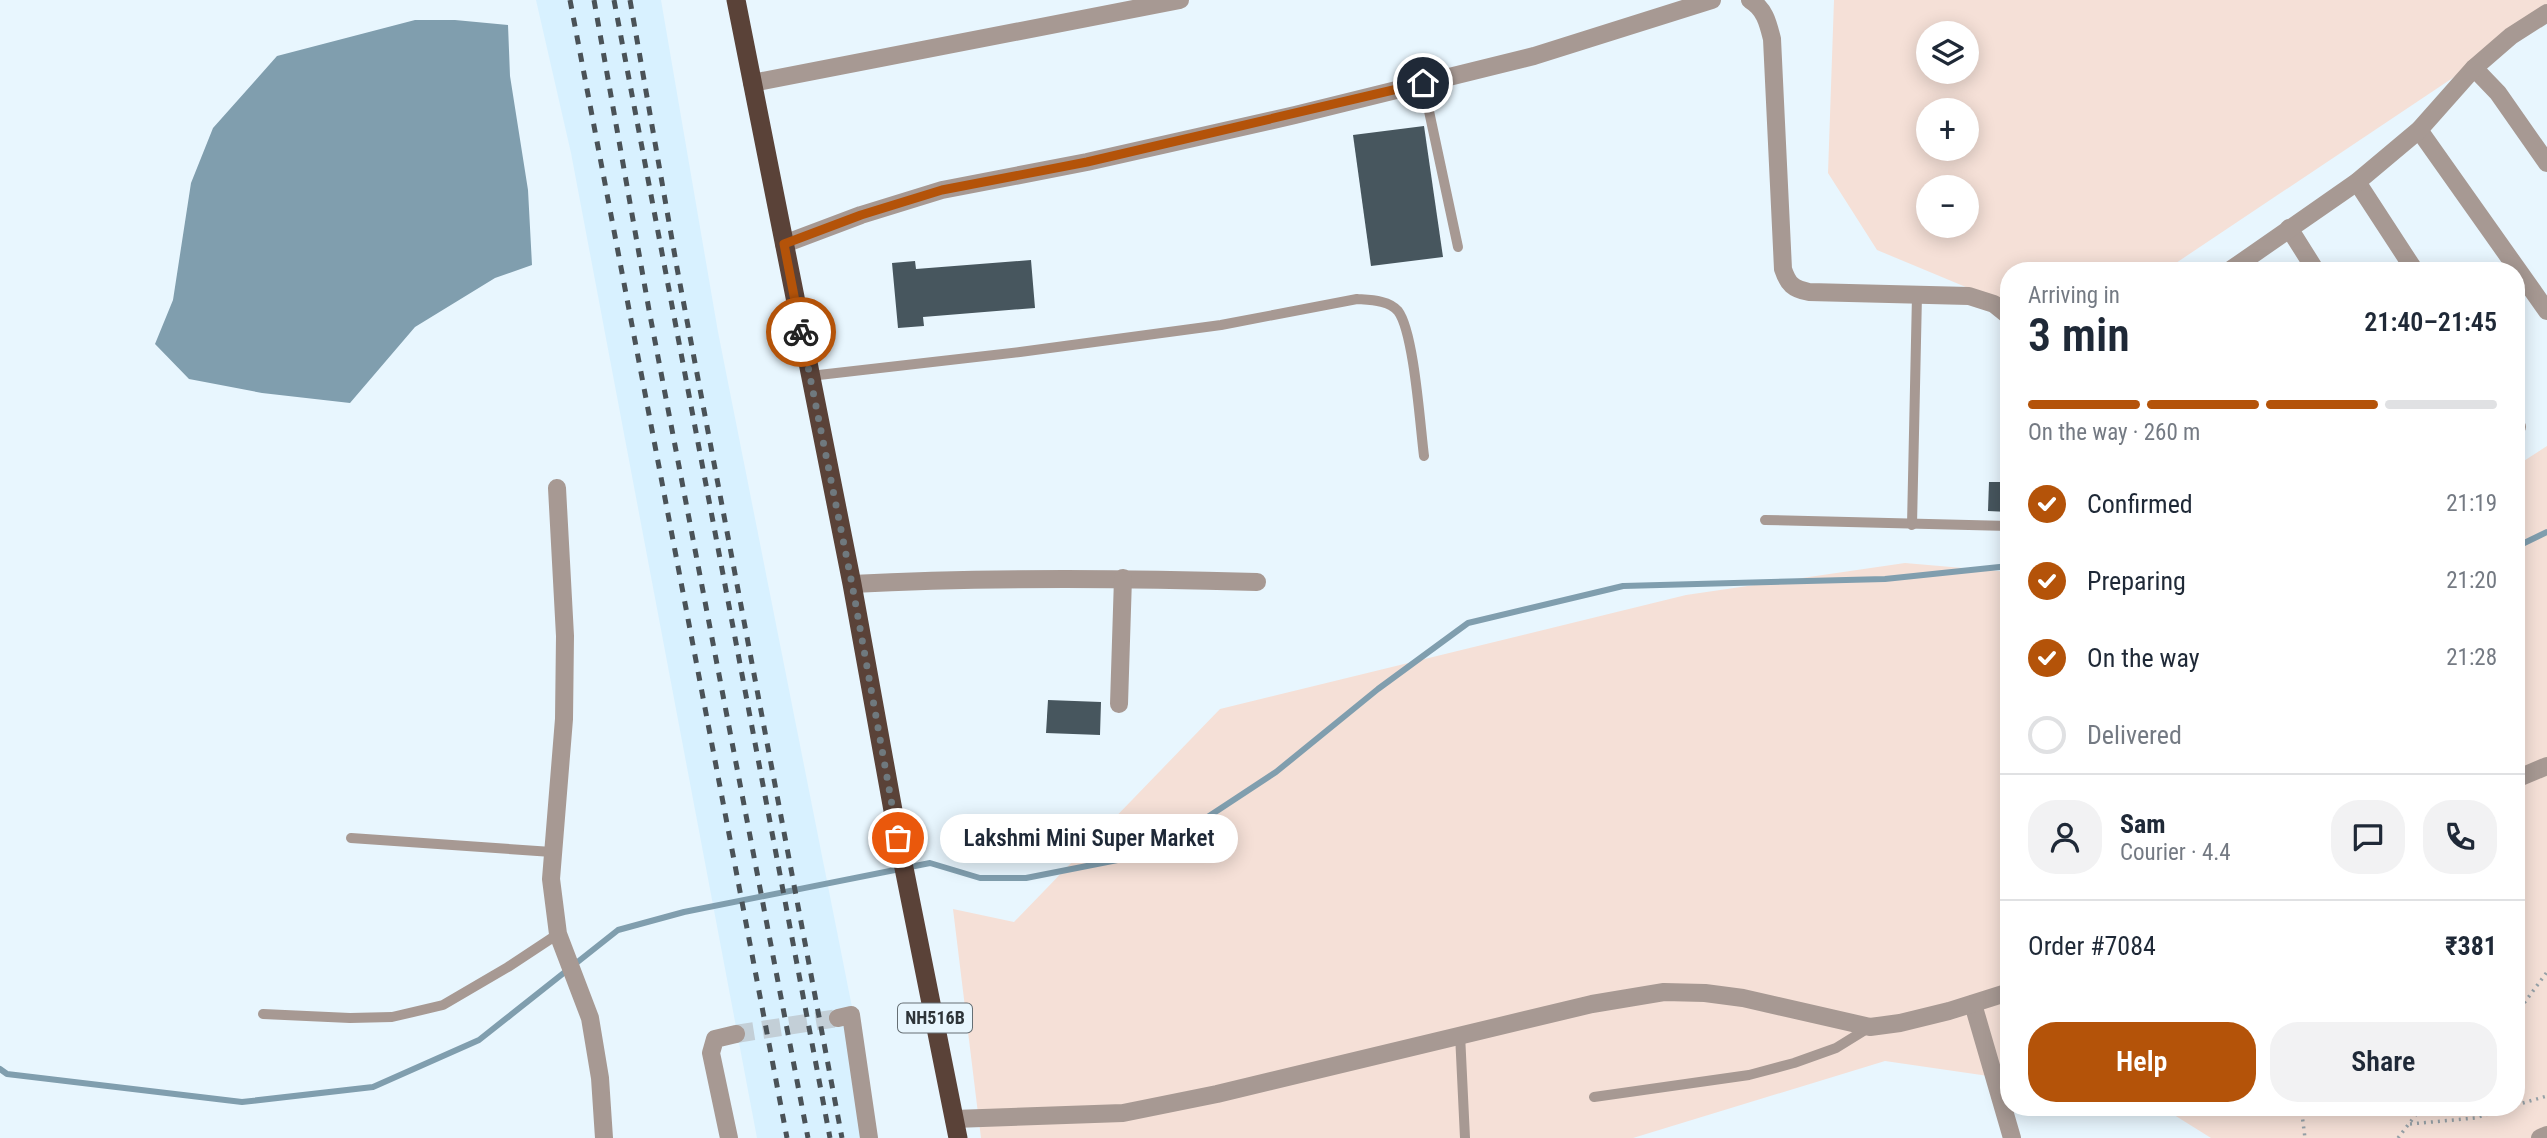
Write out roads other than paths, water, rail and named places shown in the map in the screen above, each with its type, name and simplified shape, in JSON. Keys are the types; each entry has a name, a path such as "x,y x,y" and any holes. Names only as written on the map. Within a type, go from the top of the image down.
{"highway":[{"name":"NH516B","path":"736,0 852,584 898,838 956,1129"}],"street":[{"path":"752,83 1180,0"},
{"path":"784,244 861,215 942,190 1087,162 1534,56 1712,0"},
{"path":"1750,0 1759,6 1767,20 1772,39 1783,269 1788,283 1797,290 1809,292 1969,296 1994,303 2000,308"},
{"path":"2242,262 2357,183 2419,130 2474,68 2511,36 2547,13"},
{"path":"2474,68 2498,93 2547,163"},
{"path":"2419,130 2512,262"},
{"path":"2357,183 2409,262"},
{"path":"2289,228 2310,262"},
{"path":"2525,280 2547,311"},
{"path":"557,488 565,650 564,719 551,879 558,934 590,1018 600,1079 604,1138"},
{"path":"852,584 962,579 1123,578 1256,582"},
{"path":"1119,704 1123,578"},
{"path":"2525,775 2547,766"},
{"path":"956,1129 1123,1113 1217,1094 1592,1004 1664,992 1705,993 1743,998 1870,1027 1900,1023 2000,995"},
{"path":"1973,1004 2000,1097"},
{"path":"838,1018 850,1015 869,1138"},
{"path":"729,1138 711,1053 715,1039 736,1034"},
{"path":"2006,1116 2012,1138"},
{"path":"2540,1138 2547,1135"}],"lane":[{"path":"1423,83 1458,247"},
{"path":"1912,525 1917,296"},
{"path":"810,376 1221,325 1357,299 1378,301 1397,309 1408,332 1424,456"},
{"path":"1765,520 2000,526"},
{"path":"351,838 552,852"},
{"path":"263,1014 393,1017 443,1004 508,967 558,934"},
{"path":"1594,1097 1749,1075 1836,1048 1870,1027"},
{"path":"1460,1034 1465,1138"}],"waterway":[{"path":"2525,543 2547,532"},
{"path":"0,1069 7,1074 242,1102 373,1087 479,1040 618,930 684,912 930,863 980,878 1026,878 1153,853 1276,772 1378,689 1468,623 1623,586 1885,579 2000,567"}],"tunnel":[{"path":"736,1034 838,1018"}],"railway":[{"path":"570,0 787,1138"},
{"path":"594,0 649,310 808,1138"},
{"path":"614,0 830,1138"},
{"path":"630,0 677,268 842,1138"}],"place":[{"name":"Lakshmi Mini Super Market","path":"898,838"}]}
